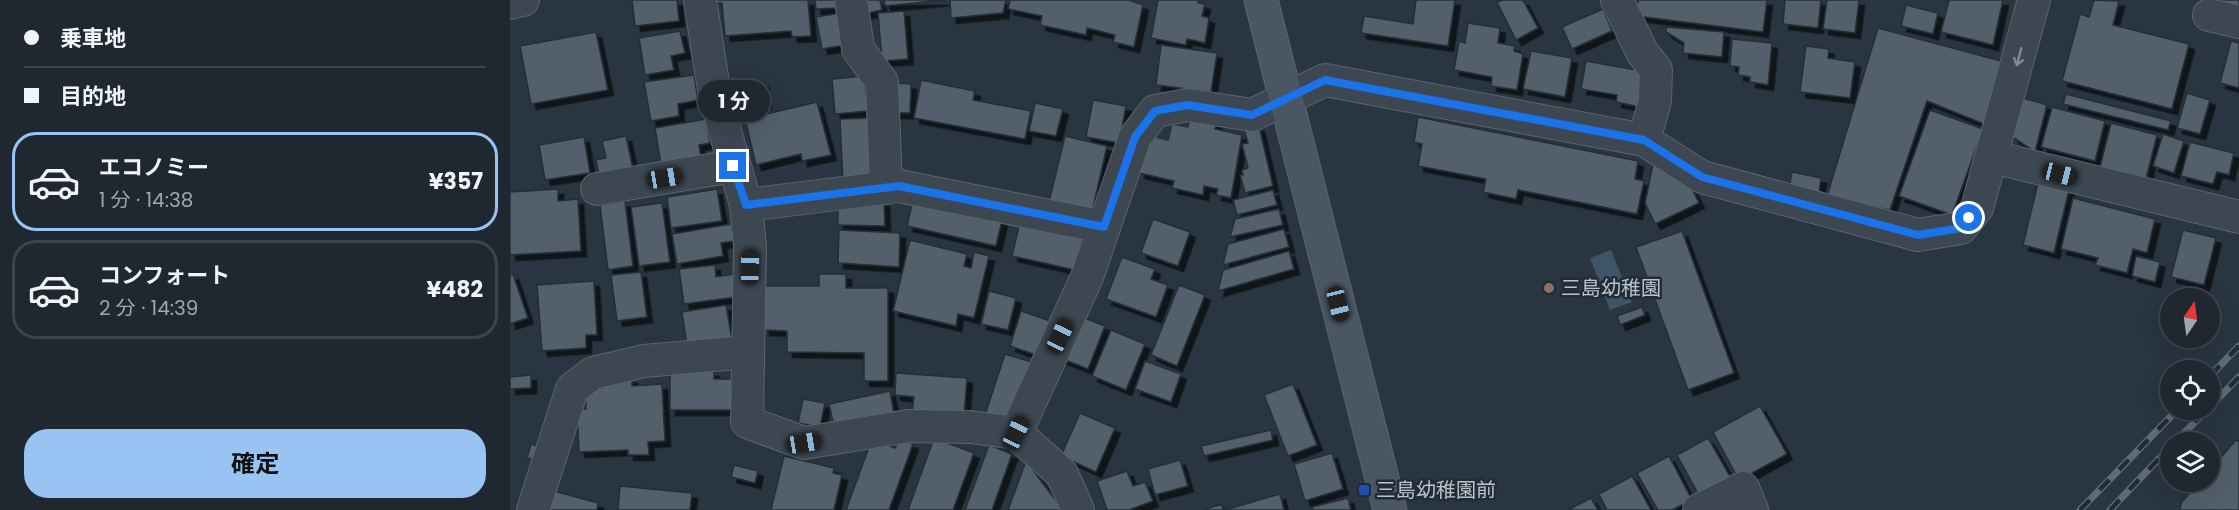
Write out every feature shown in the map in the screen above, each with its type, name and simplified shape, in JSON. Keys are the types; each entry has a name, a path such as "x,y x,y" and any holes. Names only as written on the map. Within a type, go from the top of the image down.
{"street":[{"path":"510,3 524,0"},
{"path":"700,0 715,96 733,166 746,205 750,246 747,422 804,443 908,426 970,427 1016,433 1062,474 1078,510"},
{"path":"851,0 858,49 882,82 886,188"},
{"path":"1261,0 1390,510"},
{"path":"1617,0 1642,52 1656,70 1655,101 1644,140"},
{"path":"1016,433 1088,277 1135,137 1155,111 1187,105 1252,115 1325,80 1644,140 1702,177 1918,235 1961,228 1977,208 1993,158 2034,0"},
{"path":"2209,15 2239,22"},
{"path":"1993,158 2239,217"},
{"path":"597,189 733,166"},
{"path":"746,205 899,186 1104,227"},
{"path":"533,510 572,389 593,373 644,361 748,352"},
{"path":"1699,510 1743,488 1752,510"}],"water":[{"path":"1611,250 1632,302 1610,310 1590,258"}],"building":[{"path":"632,0 677,0 679,21 635,26"},
{"path":"716,0 808,0 811,36 792,37 791,31 725,36 722,3 717,3"},
{"path":"815,0 837,0 838,8 816,9"},
{"path":"855,0 880,0 882,10 858,15"},
{"path":"884,0 946,0 885,6"},
{"path":"950,0 1006,0 1003,13 951,18"},
{"path":"1010,0 1129,0 1143,5 1134,47 1113,42 1115,35 1087,28 1086,35 1040,25 1042,16 1008,9"},
{"path":"1158,0 1199,0 1198,3 1205,4 1202,16 1209,18 1205,43 1187,39 1186,45 1151,38"},
{"path":"1416,0 1455,0 1448,46 1361,33 1364,16 1413,24"},
{"path":"1523,0 1538,28 1516,40 1497,2"},
{"path":"1638,0 1767,0 1763,32 1636,16"},
{"path":"1785,0 1821,0 1818,28 1783,24"},
{"path":"1827,0 1859,0 1855,33 1823,29"},
{"path":"1949,0 2003,0 1993,45 1941,32"},
{"path":"2094,0 2119,1 2113,25 2189,44 2172,109 2062,81 2080,14 2089,17"},
{"path":"2220,0 2239,0 2239,7 2220,3"},
{"path":"1906,5 1938,13 1933,34 1901,26"},
{"path":"1603,9 1612,31 1572,49 1562,27"},
{"path":"904,11 908,59 882,61 878,13"},
{"path":"841,13 846,45 822,49 816,17"},
{"path":"1468,23 1500,28 1498,43 1515,46 1514,51 1523,54 1517,90 1491,86 1492,77 1454,70 1459,41 1465,43"},
{"path":"1666,27 1724,32 1722,57 1683,53 1684,43 1666,32"},
{"path":"1878,28 2001,61 1984,124 1927,101 1890,210 1827,196"},
{"path":"680,31 685,53 671,56 674,70 645,75 639,38"},
{"path":"596,32 608,90 531,104 520,46"},
{"path":"1732,39 1772,43 1768,85 1750,82 1750,77 1738,75 1739,67 1730,66"},
{"path":"2231,41 2239,43 2239,88 2220,83"},
{"path":"1161,45 1217,53 1211,92 1156,85"},
{"path":"1806,46 1829,49 1828,58 1855,62 1850,98 1800,92"},
{"path":"1531,51 1572,58 1565,97 1523,89"},
{"path":"1586,61 1647,72 1640,107 1616,102 1617,95 1581,89"},
{"path":"694,75 698,100 678,104 679,116 651,121 644,82"},
{"path":"864,76 868,111 835,114 832,79"},
{"path":"921,80 975,91 973,100 1031,111 1025,139 914,118"},
{"path":"763,82 766,104 737,108 734,86"},
{"path":"892,83 911,84 910,113 892,113"},
{"path":"2187,93 2210,100 2200,134 2177,128"},
{"path":"2066,94 2171,121 2168,130 2063,104"},
{"path":"2023,98 2047,105 2035,152 2013,137"},
{"path":"1093,100 1126,106 1119,143 1086,137"},
{"path":"817,102 831,155 802,161 801,154 756,165 745,119"},
{"path":"1035,103 1063,109 1056,136 1029,131"},
{"path":"2052,107 2105,121 2095,161 2041,147"},
{"path":"1930,110 1983,129 1952,215 1899,196"},
{"path":"1191,115 1217,121 1215,129 1242,135 1231,198 1216,195 1218,189 1204,186 1203,195 1172,188 1174,181 1139,173 1145,147 1153,136 1168,140 1172,124 1188,127"},
{"path":"1418,117 1638,161 1635,179 1644,181 1637,214 1518,190 1516,199 1483,192 1486,179 1418,166 1422,144 1414,142"},
{"path":"873,118 876,182 843,183 840,119"},
{"path":"706,119 710,143 699,145 701,158 661,164 655,128"},
{"path":"2111,123 2157,135 2146,179 2100,167"},
{"path":"1259,126 1273,186 1245,193 1240,175 1243,175 1242,170 1248,168 1242,144 1248,143 1244,129"},
{"path":"2163,134 2184,141 2174,173 2153,166"},
{"path":"626,136 633,169 599,176 596,160 606,158 602,141"},
{"path":"1065,136 1107,146 1092,212 1049,202"},
{"path":"584,137 590,173 545,180 539,145"},
{"path":"2190,142 2234,153 2229,175 2217,172 2213,184 2181,176"},
{"path":"1653,164 1688,181 1699,203 1655,224 1645,203"},
{"path":"1792,172 1821,178 1819,193 1789,188"},
{"path":"2038,183 2069,190 2054,253 2023,245"},
{"path":"558,189 558,201 578,199 581,251 510,255 510,192"},
{"path":"717,189 722,221 671,228 667,197"},
{"path":"1273,190 1277,205 1237,215 1233,200"},
{"path":"914,196 1003,216 996,246 907,226"},
{"path":"2073,198 2155,219 2147,253 2133,249 2127,273 2095,265 2098,258 2061,249"},
{"path":"625,201 633,266 608,270 600,205"},
{"path":"838,201 884,201 885,226 838,225"},
{"path":"662,203 670,262 639,266 631,207"},
{"path":"1279,209 1283,225 1230,237 1235,219"},
{"path":"1021,218 1084,232 1075,270 1012,256"},
{"path":"1153,219 1190,232 1178,266 1141,253"},
{"path":"731,224 734,241 721,243 723,256 677,264 672,234"},
{"path":"1284,229 1289,247 1223,265 1228,244"},
{"path":"839,230 900,233 899,267 838,263"},
{"path":"2183,230 2216,238 2204,285 2171,277"},
{"path":"1682,231 1734,373 1688,390 1636,247"},
{"path":"910,240 967,254 964,266 971,268 974,252 989,256 974,318 958,314 956,326 893,311"},
{"path":"1289,251 1294,269 1218,291 1223,270"},
{"path":"2136,256 2160,262 2155,282 2132,276"},
{"path":"1122,257 1155,269 1151,279 1168,285 1156,317 1106,299"},
{"path":"715,265 716,277 734,274 737,297 684,304 679,269"},
{"path":"641,272 647,317 617,321 611,275"},
{"path":"513,274 528,318 510,324 510,275"},
{"path":"819,274 846,274 846,288 888,288 888,381 864,381 864,353 787,352 787,331 764,330 764,286 819,286"},
{"path":"594,281 597,335 586,335 586,348 542,351 537,285"},
{"path":"1179,285 1205,295 1177,366 1151,355"},
{"path":"989,291 1016,298 1008,330 981,324"},
{"path":"726,305 732,340 687,346 682,312"},
{"path":"1642,307 1645,315 1620,325 1617,316"},
{"path":"1021,311 1056,323 1045,358 1010,346"},
{"path":"1077,315 1105,326 1088,369 1060,358"},
{"path":"1111,330 1145,344 1126,390 1092,376"},
{"path":"1005,354 1035,363 1015,427 984,418"},
{"path":"1145,361 1181,374 1171,402 1135,389"},
{"path":"670,371 714,371 714,379 734,379 734,410 670,410"},
{"path":"896,373 967,378 964,416 912,411 914,397 895,395"},
{"path":"531,375 531,388 510,389 510,377"},
{"path":"632,378 632,386 662,384 665,441 648,442 649,455 628,455 628,450 579,452 577,409 586,409 585,389 602,388 602,380"},
{"path":"1293,384 1317,445 1288,456 1264,395"},
{"path":"890,391 894,414 834,426 829,404"},
{"path":"803,399 825,403 820,427 798,423"},
{"path":"1760,406 1787,454 1739,480 1713,432"},
{"path":"1080,413 1115,428 1096,472 1061,456"},
{"path":"1271,430 1273,440 1204,456 1201,446"},
{"path":"934,438 974,453 953,510 908,510"},
{"path":"1708,438 1732,480 1700,497 1677,455"},
{"path":"872,439 895,448 899,439 913,444 889,510 846,510"},
{"path":"2235,441 2239,441 2239,510 2180,510 2181,503 2190,492 2220,492 2220,458"},
{"path":"531,444 541,447 538,460 527,458"},
{"path":"989,445 1012,454 992,510 965,510"},
{"path":"1332,453 1343,489 1305,501 1294,464"},
{"path":"784,456 834,468 833,473 842,475 834,510 771,510"},
{"path":"1669,456 1692,500 1672,510 1658,510 1637,473"},
{"path":"1180,460 1188,486 1155,495 1148,469"},
{"path":"1026,461 1063,510 1008,510"},
{"path":"734,465 758,471 755,483 731,477"},
{"path":"1127,471 1133,486 1145,482 1153,501 1129,510 1107,510 1097,481"},
{"path":"1632,476 1651,510 1607,510 1599,494"},
{"path":"620,486 692,493 690,510 618,510"},
{"path":"550,490 598,503 597,510 544,510"},
{"path":"1280,494 1284,510 1225,510"},
{"path":"1348,498 1351,510 1313,510 1312,507"},
{"path":"1591,498 1598,510 1568,510"},
{"path":"1222,504 1223,510 1203,510"}],"railway":[{"path":"2220,366 2239,346"},
{"path":"2220,397 2239,377"},
{"path":"2080,510 2167,420"},
{"path":"2185,432 2197,420"},
{"path":"2110,510 2160,458"}],"place":[{"name":"三島幼稚園","path":"1549,288"},
{"name":"三島幼稚園前","path":"1364,490"}],"route":[{"path":"733,166 746,205 899,186 1104,227 1135,137 1155,111 1187,105 1252,115 1325,80 1644,140 1702,177 1918,235 1961,228 1969,218"}]}
